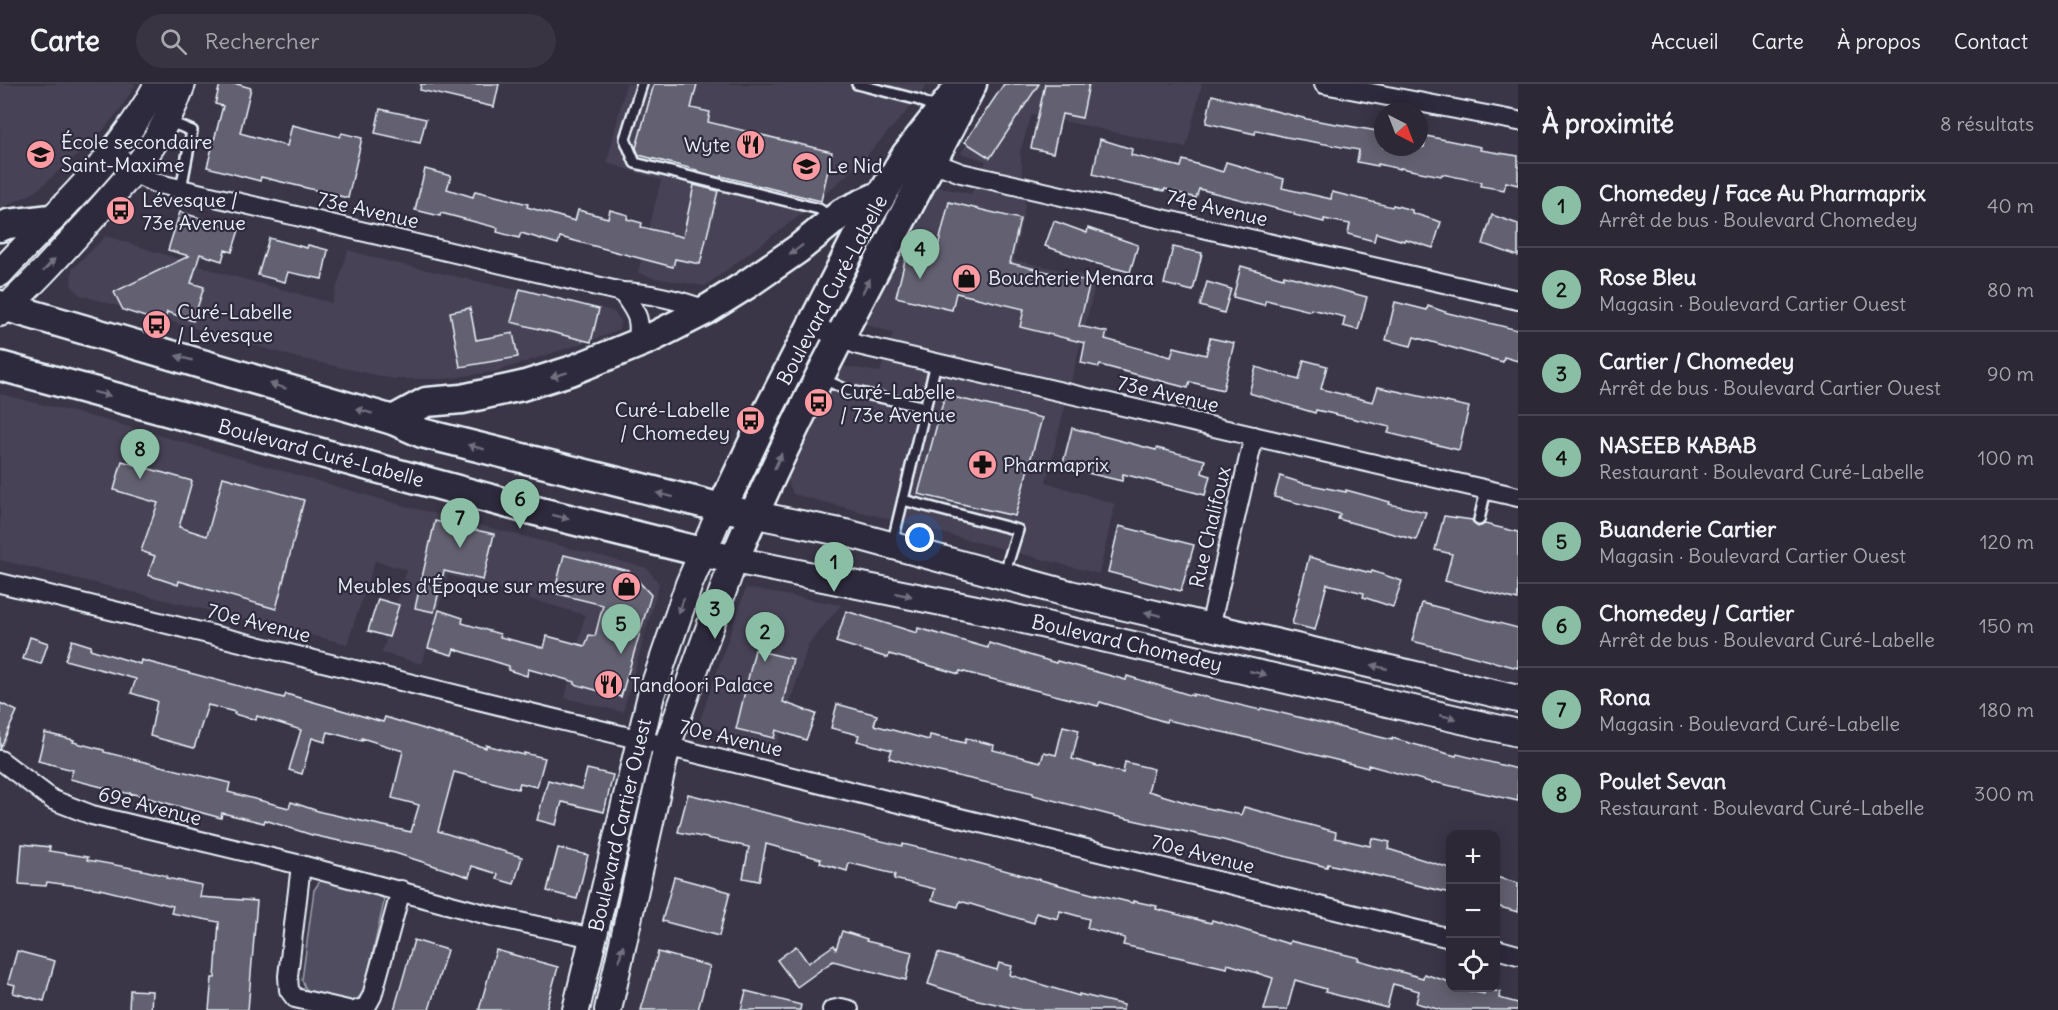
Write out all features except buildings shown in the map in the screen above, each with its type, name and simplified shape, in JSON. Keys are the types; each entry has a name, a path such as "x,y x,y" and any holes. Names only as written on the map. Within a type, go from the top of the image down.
{"main road":[{"name":"Boulevard Curé-Labelle","path":"947,116 962,84"},
{"name":"Boulevard Curé-Labelle","path":"0,366 407,477 734,560 753,514 839,338 920,158 947,116 972,84"},
{"name":"Boulevard Curé-Labelle","path":"722,508 811,325 881,195 920,158"},
{"path":"393,420 426,402 462,399 522,386 570,371 637,345 706,310 771,268 842,213 881,195"},
{"path":"0,227 51,219"},
{"path":"2,308 393,420 422,433 722,508"}],"street":[{"path":"0,273 115,150 133,127 158,84"},
{"path":"2,308 29,286 133,173 154,145 167,121 182,84"},
{"path":"1324,84 1518,121"},
{"name":"73e Avenue","path":"115,150 133,173 155,183 622,292 642,292 706,310"},
{"name":"74e Avenue","path":"920,158 961,173 1518,300"},
{"path":"622,292 639,320 637,345"},
{"name":"73e Avenue","path":"811,325 858,345 1518,497"},
{"name":"Rue Chalifoux","path":"1210,627 1254,436"},
{"path":"722,508 753,514"},
{"name":"Boulevard Cartier Ouest","path":"576,1010 651,695 702,551 722,508"},
{"name":"Boulevard Chomedey","path":"753,514 819,527 1070,594 1518,699"},
{"name":"Boulevard Cartier Ouest","path":"608,1010 667,746 734,560"},
{"name":"Boulevard Chomedey","path":"734,560 987,612 1518,733"},
{"name":"70e Avenue","path":"0,583 1446,937"},
{"name":"69e Avenue","path":"0,760 53,800 92,815 593,938"},
{"path":"302,865 288,976 289,990 295,998 348,1010"},
{"path":"357,1010 366,1007 372,996 401,890"},
{"path":"1500,950 1518,955"},
{"path":"832,1010 841,1008 849,1010"}],"lane":[{"path":"642,84 625,139 635,163 819,209 834,220"},
{"path":"857,84 919,100 947,116"},
{"path":"167,121 192,131 181,189"},
{"path":"892,546 936,363"},
{"path":"819,377 847,390 925,407"},
{"path":"1479,520 1485,490"},
{"path":"903,500 1018,530 1004,576"}],"shaded area":[{"name":"École secondaire Saint-Maxime","path":"0,84 136,84 121,108 95,140 35,192 0,209"},
{"path":"626,84 927,84 908,110 860,163 810,208 705,286 654,278 638,273 661,180 607,163"},
{"path":"1003,84 1202,84 1186,148 1032,114 1020,152 1026,200 1014,260 1097,278 1046,482 1115,504 1099,574 793,494 788,481 842,366 880,372 893,333 865,324 938,187 971,194 986,161 961,153"},
{"path":"106,236 222,273 332,303 348,250 390,262 613,311 621,321 619,329 607,335 498,371 444,379 394,379 298,358 80,295 71,285 72,269"},
{"path":"0,394 105,420 401,505 647,568 659,584 623,712 565,698 585,615 448,575 422,664 382,653 407,570 375,561 347,644 0,560"},
{"path":"746,588 841,605 808,645 775,751 699,723"},
{"path":"322,878 382,893 384,902 365,988 352,1002 314,993 306,989 302,980 314,890"}],"place":[{"name":"Wyte","path":"751,145"},
{"name":"École secondaire Saint-Maxime","path":"40,154"},
{"name":"Le Nid","path":"806,166"},
{"name":"Lévesque / 73e Avenue","path":"121,211"},
{"name":"Boucherie Menara","path":"967,278"},
{"name":"NASEEB KABAB","path":"920,279"},
{"name":"Curé-Labelle / Lévesque","path":"156,324"},
{"name":"Curé-Labelle / 73e Avenue","path":"819,403"},
{"name":"Curé-Labelle / Chomedey","path":"751,421"},
{"name":"Pharmaprix","path":"982,465"},
{"name":"Poulet Sevan","path":"140,479"},
{"name":"Chomedey / Cartier","path":"520,529"},
{"name":"Rona","path":"460,548"},
{"name":"Meubles d'Époque sur mesure","path":"626,586"},
{"name":"Chomedey / Face Au Pharmaprix","path":"834,592"},
{"name":"Cartier / Chomedey","path":"715,639"},
{"name":"Buanderie Cartier","path":"621,654"},
{"name":"Rose Bleu","path":"765,662"},
{"name":"Tandoori Palace","path":"609,685"}]}
